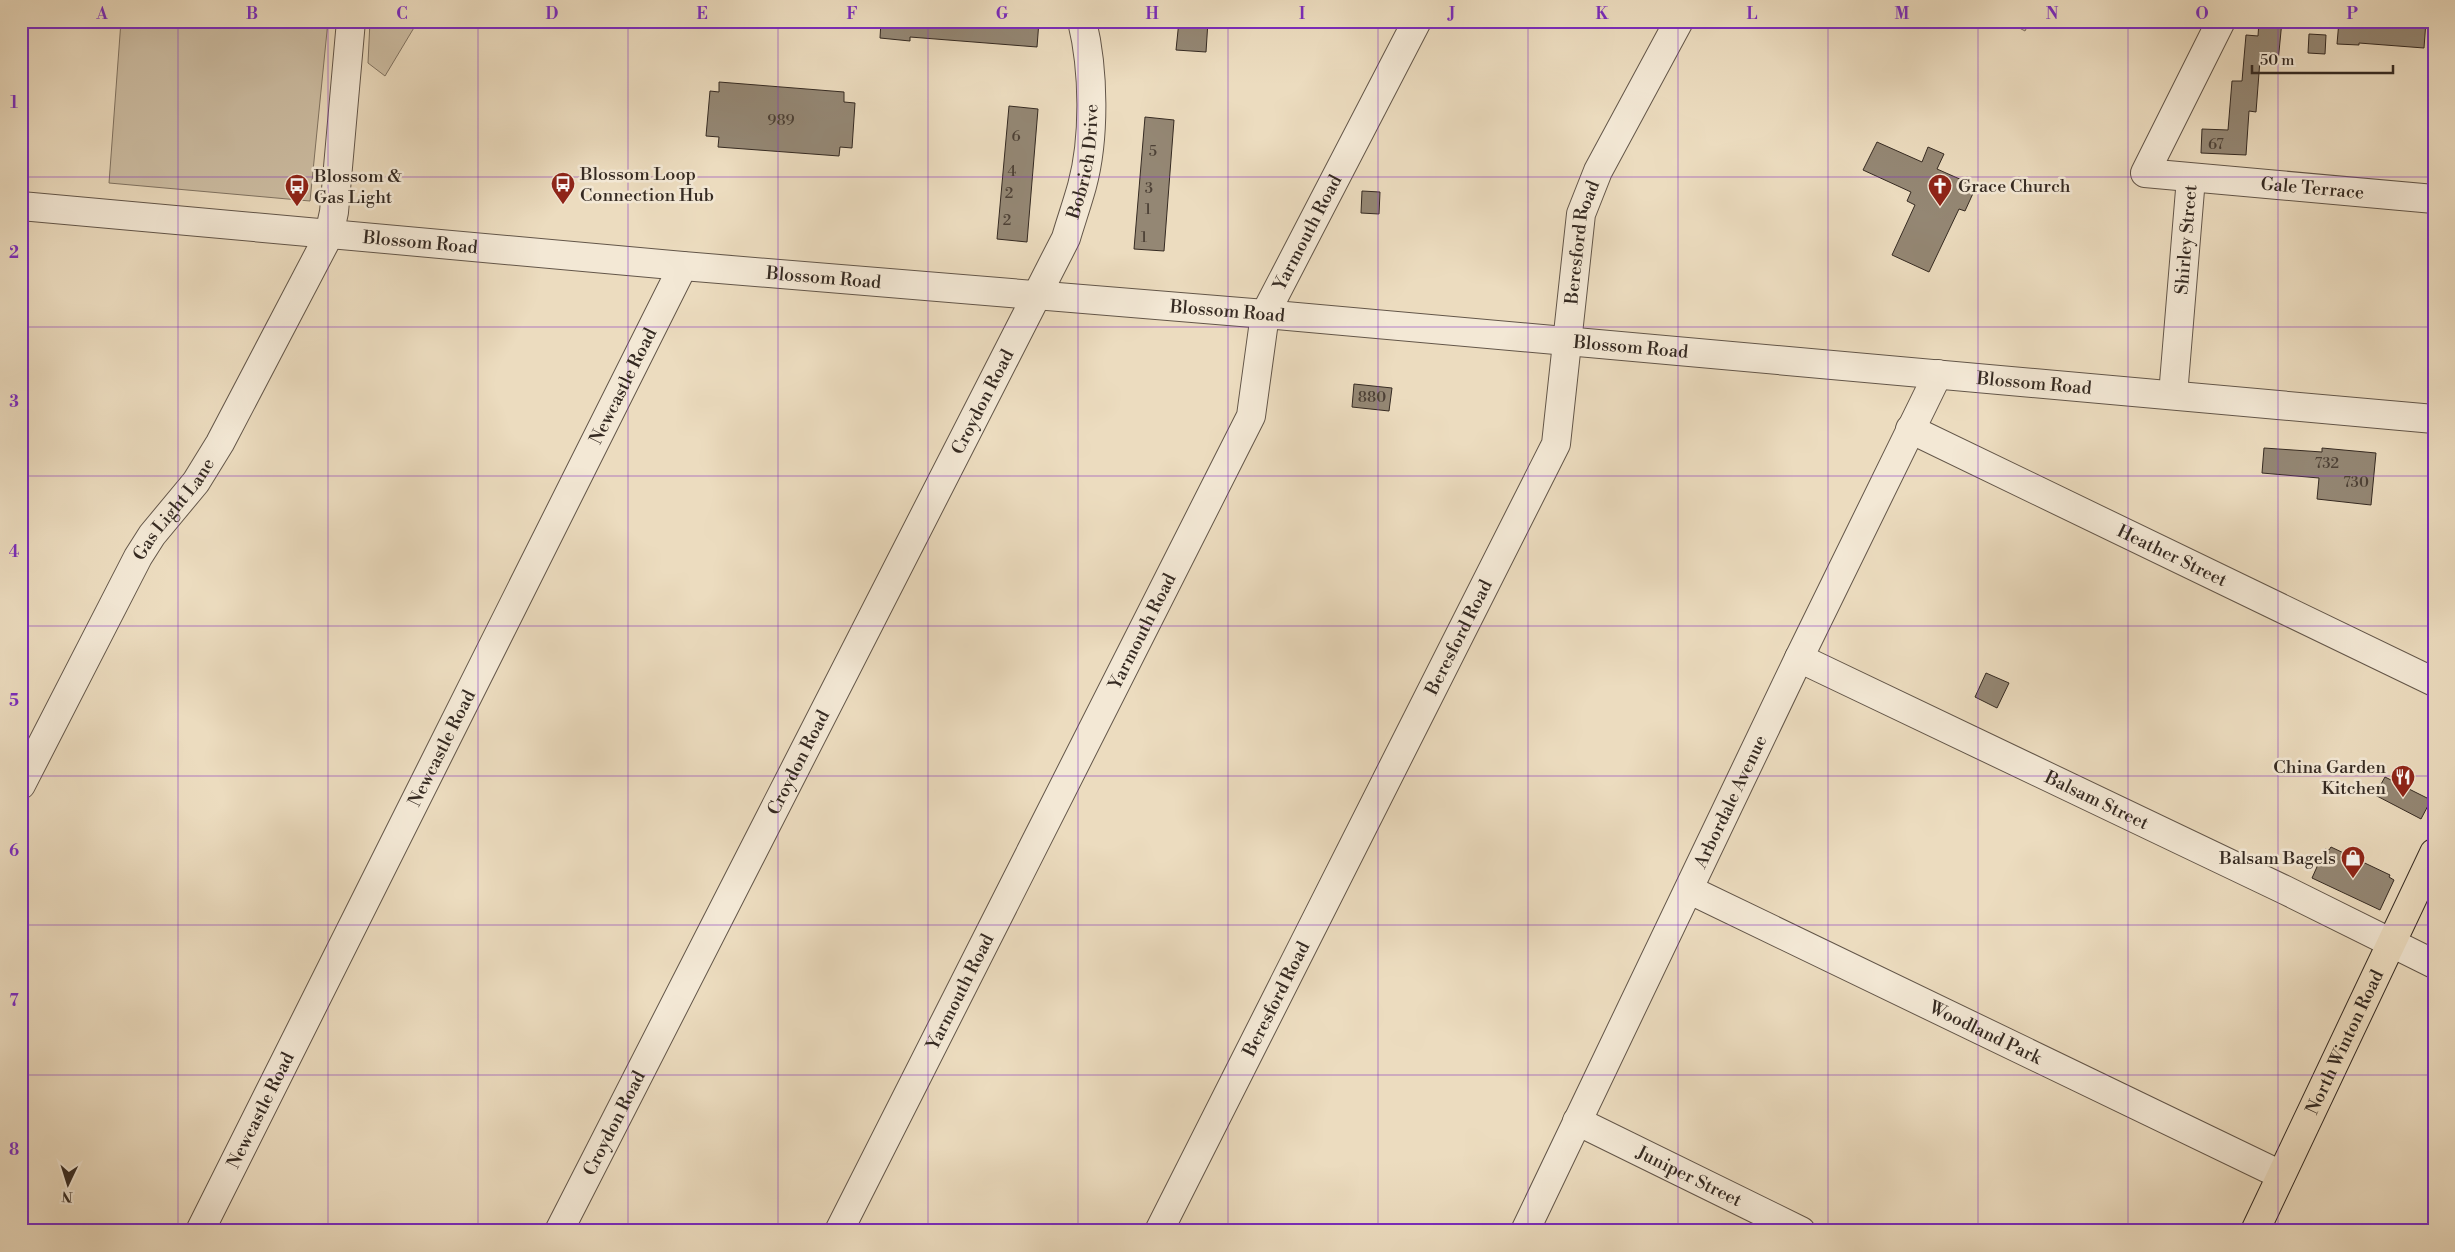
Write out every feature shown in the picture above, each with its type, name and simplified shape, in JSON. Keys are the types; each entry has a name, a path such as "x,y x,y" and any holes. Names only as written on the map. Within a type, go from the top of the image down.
{"main road":[{"name":"North Winton Road","path":"2255,1231 2434,853"}],"street":[{"name":"Gas Light Lane","path":"21,785 138,557 152,535 196,482 220,443 328,235 334,212 351,21"},
{"name":"Bobrich Drive","path":"1038,294 1066,238 1082,184 1090,130 1091,93 1090,67 1082,21"},
{"name":"Yarmouth Road","path":"839,1231 1251,416 1265,314 1417,21"},
{"name":"Beresford Road","path":"1159,1231 1556,444 1578,230 1590,187 1679,21"},
{"name":"Shirley Street","path":"2173,395 2191,178 2145,173 2221,21"},
{"name":"Gale Terrace","path":"2191,178 2434,199"},
{"name":"Blossom Road","path":"21,206 328,235 1038,294 2434,419"},
{"name":"Newcastle Road","path":"200,1231 683,266"},
{"name":"Croydon Road","path":"559,1231 1038,294"},
{"name":"Arbordale Avenue","path":"1525,1231 1938,374"},
{"name":"Heather Street","path":"1910,429 2434,682"},
{"name":"Balsam Street","path":"1800,658 2434,964"},
{"name":"Woodland Park","path":"1690,890 2281,1175"},
{"name":"Juniper Street","path":"1577,1121 1800,1231"}],"shaded area":[{"path":"121,21 328,21 310,201 109,183"},
{"path":"370,21 418,21 385,76 368,63"},
{"path":"2006,21 2030,21 2025,31"}],"building":[{"path":"881,21 1039,21 1037,47 910,37 910,41 880,38"},
{"path":"1179,21 1208,21 1206,52 1176,50"},
{"path":"2259,21 2282,21 2278,62 2260,60 2256,112 2249,111 2246,155 2201,153 2202,129 2228,130 2232,81 2242,81 2246,35 2258,36"},
{"path":"2339,21 2426,21 2424,48 2359,43 2359,45 2337,44"},
{"path":"2309,34 2326,35 2325,54 2308,53"},
{"path":"719,82 844,92 844,102 855,103 852,148 840,147 839,156 718,147 719,137 706,136 710,91 719,92"},
{"path":"1009,106 1038,109 1027,242 997,239"},
{"path":"1145,117 1174,120 1164,251 1134,249"},
{"name":"Grace Church","path":"1877,142 1922,162 1928,147 1944,154 1937,169 1971,184 1975,189 1965,211 1959,209 1929,272 1892,255 1915,205 1907,201 1911,192 1863,170"},
{"path":"1362,191 1380,192 1379,214 1361,213"},
{"path":"1354,384 1392,388 1389,411 1352,407"},
{"path":"2264,448 2322,452 2322,448 2376,453 2371,505 2317,499 2319,478 2262,473"},
{"path":"1986,673 2009,683 1997,708 1975,697"},
{"name":"China Garden Kitchen","path":"2385,777 2431,800 2421,819 2375,795"},
{"name":"Balsam Bagels","path":"2331,847 2390,875 2389,877 2394,880 2380,910 2312,878 2325,849 2329,850"}],"place":[{"name":"Blossom Loop Connection Hub","path":"563,205"},
{"name":"Blossom & Gas Light","path":"297,207"},
{"name":"Grace Church","path":"1940,207"},
{"name":"China Garden Kitchen","path":"2403,798"},
{"name":"Balsam Bagels","path":"2353,879"}]}
